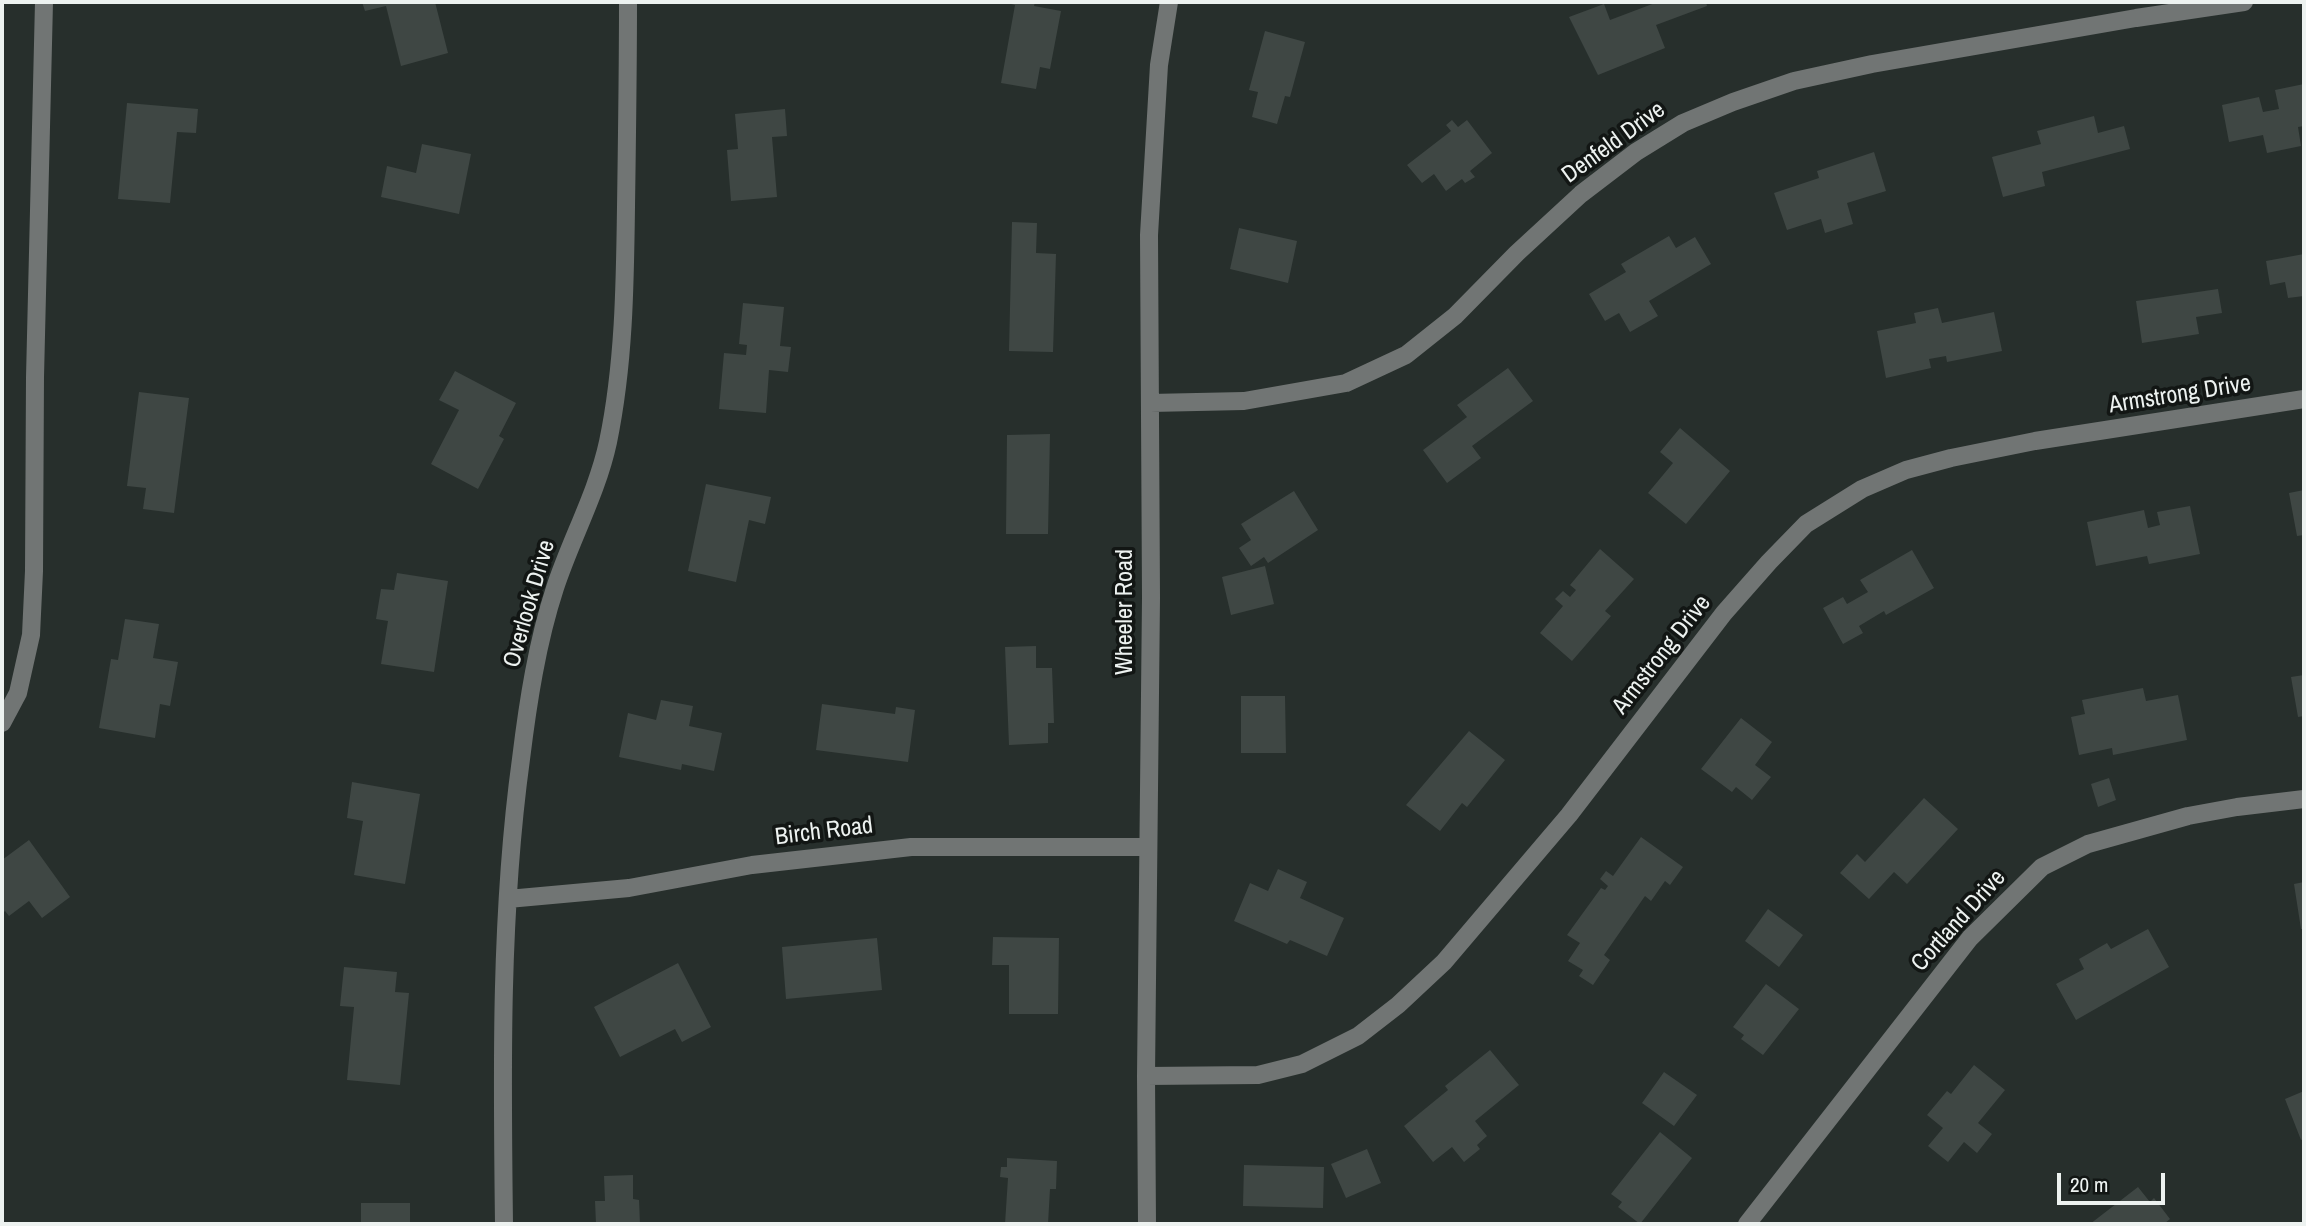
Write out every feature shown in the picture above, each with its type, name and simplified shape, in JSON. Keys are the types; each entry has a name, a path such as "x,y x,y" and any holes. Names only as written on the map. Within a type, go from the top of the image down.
{"street":[{"path":"2,723 18,693 31,635 44,2"},
{"name":"Overlook Drive","path":"504,1224 504,1037 508,899 521,760 536,660 555,589 587,508 607,444 618,376 625,285 628,2"},
{"name":"Wheeler Road","path":"1147,1224 1151,598 1149,236 1159,65 1170,2"},
{"name":"Denfeld Drive","path":"1150,402 1244,401 1346,383 1406,355 1455,316 1581,194 1636,152 1682,123 1733,102 1794,81 1872,64 2244,2"},
{"name":"Armstrong Drive","path":"1146,1076 1258,1075 1302,1064 1358,1036 1398,1005 1444,962 1569,814 1724,613 1769,562 1806,524 1861,489 1906,470 1951,458 2035,441 2210,416 2304,399"},
{"name":"Cortland Drive","path":"1747,1224 1970,938 2042,867 2088,844 2188,816 2304,799"},
{"name":"Birch Road","path":"508,899 629,888 752,865 911,847 1149,847"}],"building":[{"path":"362,2 435,2 448,53 401,66 386,6 365,11"},
{"path":"1003,2 1035,2 1034,6 1061,11 1050,69 1040,67 1036,89 1001,83 1015,5"},
{"path":"1654,2 1706,2 1707,6 1656,25 1665,48 1598,75 1569,17 1604,4 1610,20"},
{"path":"1265,31 1305,42 1290,97 1285,96 1277,124 1252,117 1258,92 1249,90"},
{"path":"2304,84 2304,126 2298,127 2301,146 2267,153 2263,135 2229,142 2222,105 2259,97 2263,112 2279,109 2275,90"},
{"path":"127,103 198,109 196,133 177,132 170,203 118,199"},
{"path":"785,109 787,136 772,137 777,197 731,201 727,150 738,149 735,114"},
{"path":"2094,116 2098,133 2124,126 2130,149 2042,172 2045,186 2003,197 1992,157 2041,144 2037,131"},
{"path":"1452,120 1458,127 1467,120 1492,153 1470,171 1475,177 1465,183 1462,179 1446,191 1434,174 1422,183 1407,165 1451,131 1446,125"},
{"path":"422,144 471,154 459,214 381,197 387,166 416,173"},
{"path":"1874,152 1886,191 1847,203 1853,224 1825,233 1821,219 1787,230 1774,193 1819,178 1817,171"},
{"path":"1012,222 1037,223 1036,253 1056,254 1053,352 1009,351"},
{"path":"1239,228 1297,241 1288,283 1230,269"},
{"path":"1669,236 1676,248 1695,237 1711,264 1649,301 1658,316 1630,332 1619,313 1605,321 1589,294 1626,272 1621,264"},
{"path":"2304,254 2304,296 2288,298 2285,282 2270,285 2266,261"},
{"path":"2218,289 2222,313 2196,317 2199,334 2142,343 2136,301"},
{"path":"743,303 784,307 780,346 791,347 788,372 769,370 766,413 719,409 724,353 746,355 747,345 739,344"},
{"path":"1938,308 1942,323 1994,312 2002,351 1947,362 1946,356 1929,359 1931,368 1886,378 1877,331 1916,323 1914,313"},
{"path":"1508,368 1533,401 1472,446 1481,458 1447,483 1423,450 1467,417 1457,405"},
{"path":"455,371 516,403 499,436 504,439 478,489 431,464 459,410 439,400"},
{"path":"139,392 189,398 174,513 143,509 146,488 127,486"},
{"path":"1680,428 1730,471 1686,524 1648,493 1673,463 1660,452"},
{"path":"1050,434 1048,534 1006,534 1007,435"},
{"path":"706,484 771,497 765,524 749,520 736,582 688,571"},
{"path":"2304,490 2304,535 2297,536 2289,493"},
{"path":"1294,491 1318,530 1268,563 1264,557 1251,566 1239,548 1251,540 1241,524"},
{"path":"2190,506 2200,554 2149,564 2147,556 2096,566 2087,522 2144,510 2148,528 2160,525 2157,512"},
{"path":"1600,549 1634,579 1605,611 1611,616 1572,661 1540,633 1563,606 1555,599 1563,591 1570,597 1576,590 1570,585"},
{"path":"1912,550 1934,588 1886,615 1884,611 1859,626 1863,633 1843,644 1823,608 1843,597 1847,604 1868,592 1860,580"},
{"path":"1265,566 1274,604 1231,615 1222,577"},
{"path":"397,573 448,581 434,672 381,664 388,621 376,619 381,589 394,590"},
{"path":"125,619 159,624 153,658 178,662 170,706 160,704 155,738 99,728 111,659 118,660"},
{"path":"1036,646 1036,668 1052,668 1054,723 1048,723 1048,743 1009,745 1005,647"},
{"path":"2304,675 2304,716 2298,717 2291,677"},
{"path":"2143,688 2146,701 2178,695 2187,740 2113,755 2112,748 2079,755 2071,717 2085,714 2082,700"},
{"path":"1241,696 1285,696 1286,753 1241,753"},
{"path":"661,700 693,706 689,726 722,733 714,771 682,764 681,770 619,757 628,713 656,720"},
{"path":"822,704 895,714 896,707 915,710 908,762 816,750"},
{"path":"1741,718 1772,742 1755,765 1771,777 1752,800 1736,787 1732,792 1701,769"},
{"path":"1469,731 1505,760 1467,807 1462,803 1440,831 1406,805"},
{"path":"2109,778 2116,800 2098,807 2091,784"},
{"path":"352,782 420,794 405,884 354,875 363,821 347,818"},
{"path":"1924,798 1958,829 1907,884 1894,872 1869,899 1840,873 1857,854 1865,862"},
{"path":"1641,837 1683,867 1670,885 1665,881 1651,901 1645,896 1604,955 1610,960 1593,985 1579,976 1583,970 1568,961 1580,943 1567,935 1601,888 1605,890 1608,886 1600,879 1606,871 1613,876"},
{"path":"29,840 70,897 42,918 29,901 9,916 5,911 2,914 2,860"},
{"path":"1278,869 1307,882 1300,898 1344,918 1327,956 1290,940 1287,944 1234,921 1250,883 1268,891"},
{"path":"2304,882 2304,929 2301,929 2294,884"},
{"path":"1768,909 1803,935 1779,967 1745,941"},
{"path":"2148,929 2169,967 2076,1020 2056,984 2084,969 2079,959 2107,943 2111,949"},
{"path":"993,937 1059,938 1058,1014 1009,1014 1009,965 992,965"},
{"path":"877,938 882,990 786,999 782,947"},
{"path":"678,963 711,1027 682,1042 675,1029 620,1057 594,1007"},
{"path":"344,967 397,972 395,992 409,993 400,1085 347,1080 354,1007 340,1006"},
{"path":"1766,984 1799,1009 1763,1055 1741,1039 1744,1035 1733,1027"},
{"path":"1490,1050 1519,1085 1475,1121 1487,1136 1477,1145 1480,1149 1464,1162 1452,1147 1433,1162 1404,1126 1448,1090 1445,1086"},
{"path":"1974,1065 2005,1090 1978,1123 1992,1134 1977,1153 1964,1142 1948,1162 1928,1146 1943,1128 1927,1115 1947,1091 1951,1094"},
{"path":"1664,1072 1697,1095 1674,1126 1642,1103"},
{"path":"2304,1091 2304,1139 2301,1140 2285,1099"},
{"path":"1660,1132 1692,1158 1640,1224 1618,1207 1622,1202 1611,1194"},
{"path":"1367,1149 1381,1183 1346,1198 1331,1164"},
{"path":"1007,1158 1057,1161 1056,1189 1050,1189 1048,1224 1005,1224 1008,1178 1000,1177 1001,1167 1007,1167"},
{"path":"1244,1165 1324,1167 1323,1208 1243,1206"},
{"path":"633,1175 633,1199 639,1200 640,1224 596,1224 595,1201 605,1201 604,1176"},
{"path":"2138,1187 2150,1202 2154,1198 2170,1219 2164,1224 2090,1224"},
{"path":"361,1203 410,1203 410,1224 361,1224"}]}
